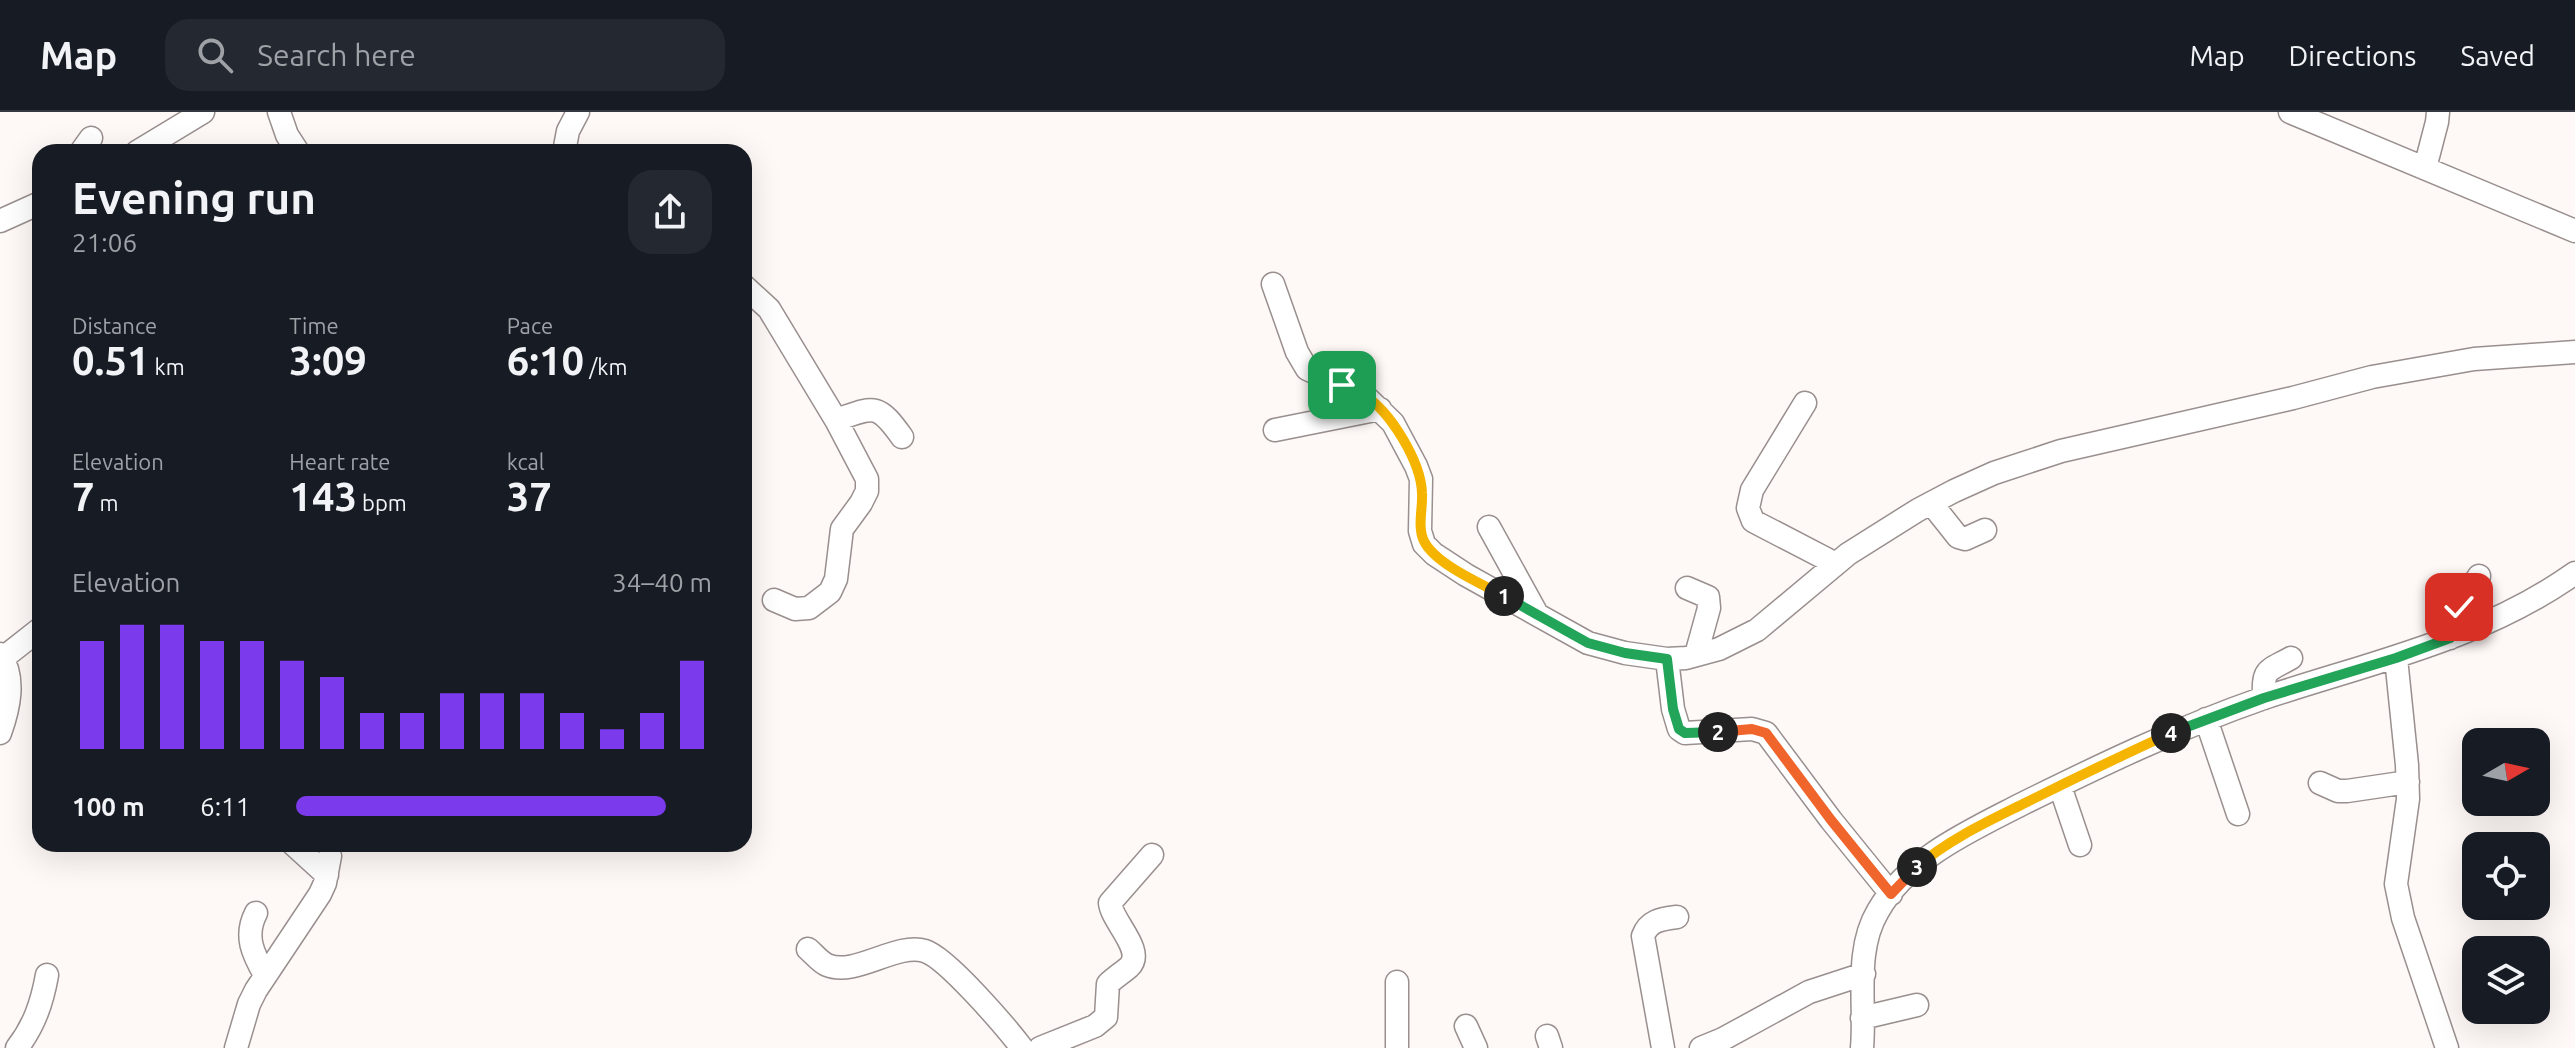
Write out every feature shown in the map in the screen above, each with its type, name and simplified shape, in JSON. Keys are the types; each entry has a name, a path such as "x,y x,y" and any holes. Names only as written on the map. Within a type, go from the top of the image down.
{"street":[{"path":"167,144 203,112"},
{"path":"279,112 293,144"},
{"path":"566,144 568,131 578,112"},
{"path":"2290,112 2575,231"},
{"path":"2425,168 2438,112"},
{"path":"0,221 32,211"},
{"path":"1273,284 1297,352 1307,369 1364,395 1393,423 1421,479 1420,531 1424,544 1448,565 1588,643 1625,653 1667,659 1719,649 1757,630 1848,554 1931,503 1994,473 2061,451 2372,377 2474,359 2575,352"},
{"path":"752,293 769,309 836,420 863,468 867,491 842,529 836,579 830,592 809,608 795,609 774,600"},
{"path":"1805,403 1752,490 1748,508 1753,521 1836,564"},
{"path":"836,420 867,409 876,410 886,415 902,437"},
{"path":"1275,430 1380,409"},
{"path":"1931,503 1958,537 1965,539 1985,530"},
{"path":"1489,527 1538,615"},
{"path":"1862,1048 1866,945 1871,925 1879,909 1902,880 1942,848 1979,826 2107,762 2206,719 2264,698 2396,658 2450,638 2521,606 2575,573"},
{"path":"2450,638 2459,607 2479,576"},
{"path":"1687,588 1708,597 1709,608 1696,655"},
{"path":"0,733 10,686 2,656 32,635"},
{"path":"2264,698 2263,678 2268,671 2291,658"},
{"path":"2396,658 2408,782 2396,884 2403,918 2447,1048"},
{"path":"1667,659 1673,709 1679,729 1685,733 1752,729 1766,733 1891,894"},
{"path":"2206,719 2238,814"},
{"path":"2320,783 2338,791 2347,791 2408,782"},
{"path":"2060,786 2080,845"},
{"path":"236,1048 249,1004 320,894 328,865 306,852"},
{"path":"1040,1048 1095,1026 1106,1017 1108,984 1131,966 1134,956 1130,941 1111,914 1110,903 1152,855"},
{"path":"256,913 249,938 265,975"},
{"path":"1663,1048 1643,936 1647,927 1659,920 1677,917"},
{"path":"808,949 827,965 837,967 912,950 929,952 998,1018 1022,1048"},
{"path":"1701,1048 1799,997 1864,974"},
{"path":"17,1048 36,1018 47,975"},
{"path":"1397,982 1397,1048"},
{"path":"1862,1018 1917,1005"},
{"path":"1466,1026 1476,1048"}],"route":[{"path":"1342,385 1364,395 1393,423 1421,479 1420,531 1424,544 1434,554 1448,565 1588,643 1625,653 1667,659 1673,709 1679,729 1685,733 1699,734 1752,729 1766,733 1891,894 1902,880 1942,848 1979,826 2107,762 2184,727 2264,698 2396,658 2450,638 2459,607"}]}
